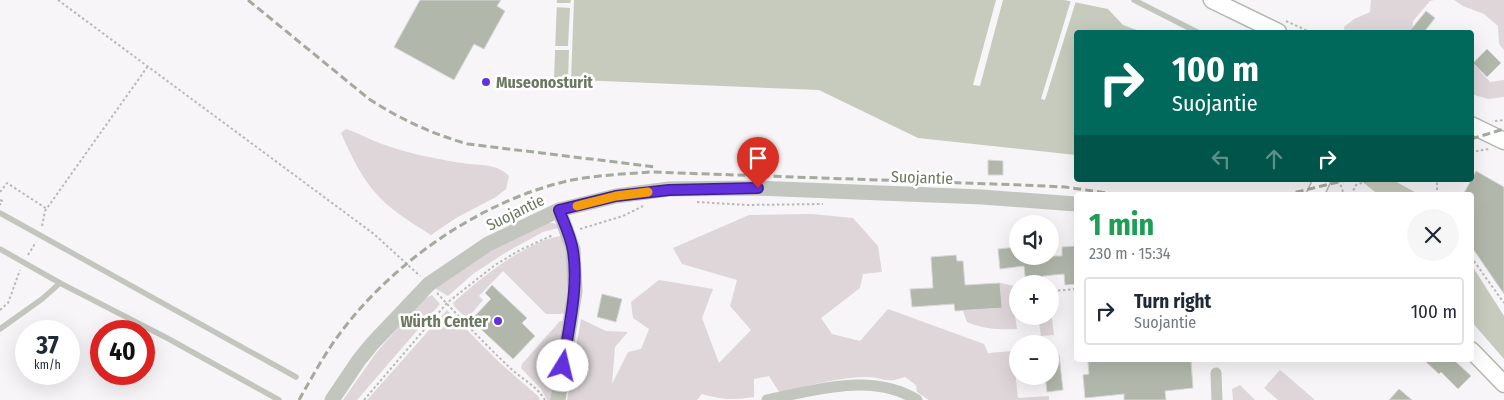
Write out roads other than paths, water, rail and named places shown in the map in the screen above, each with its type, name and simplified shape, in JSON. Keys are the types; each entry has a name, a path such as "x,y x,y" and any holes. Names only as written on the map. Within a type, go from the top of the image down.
{"main road":[{"path":"1212,0 1274,30"},
{"path":"1474,127 1497,145"},
{"path":"1474,353 1504,384"}],"street":[{"name":"Suojantie","path":"332,400 363,355 429,284 488,244 559,210 616,196 669,190 758,188 982,197 1074,204"},
{"path":"558,400 574,291 573,250 559,210"},
{"path":"1216,373 1217,400"},
{"path":"767,400 844,386 891,388 917,400"}],"lane":[{"path":"1134,0 1193,30"},
{"path":"0,213 296,377"},
{"path":"0,249 279,400"},
{"path":"0,329 42,299 60,283"}],"railway":[{"path":"248,0 369,99 392,113 429,131 468,144 656,167"},
{"path":"1474,138 1504,129"},
{"path":"299,400 341,332 363,306 415,257 474,217 539,189 572,180 651,172 1022,185 1065,187 1100,192"},
{"path":"1297,192 1339,182"}],"place":[{"name":"Museonosturit","path":"486,82"},
{"name":"Würth Center","path":"498,321"}]}
